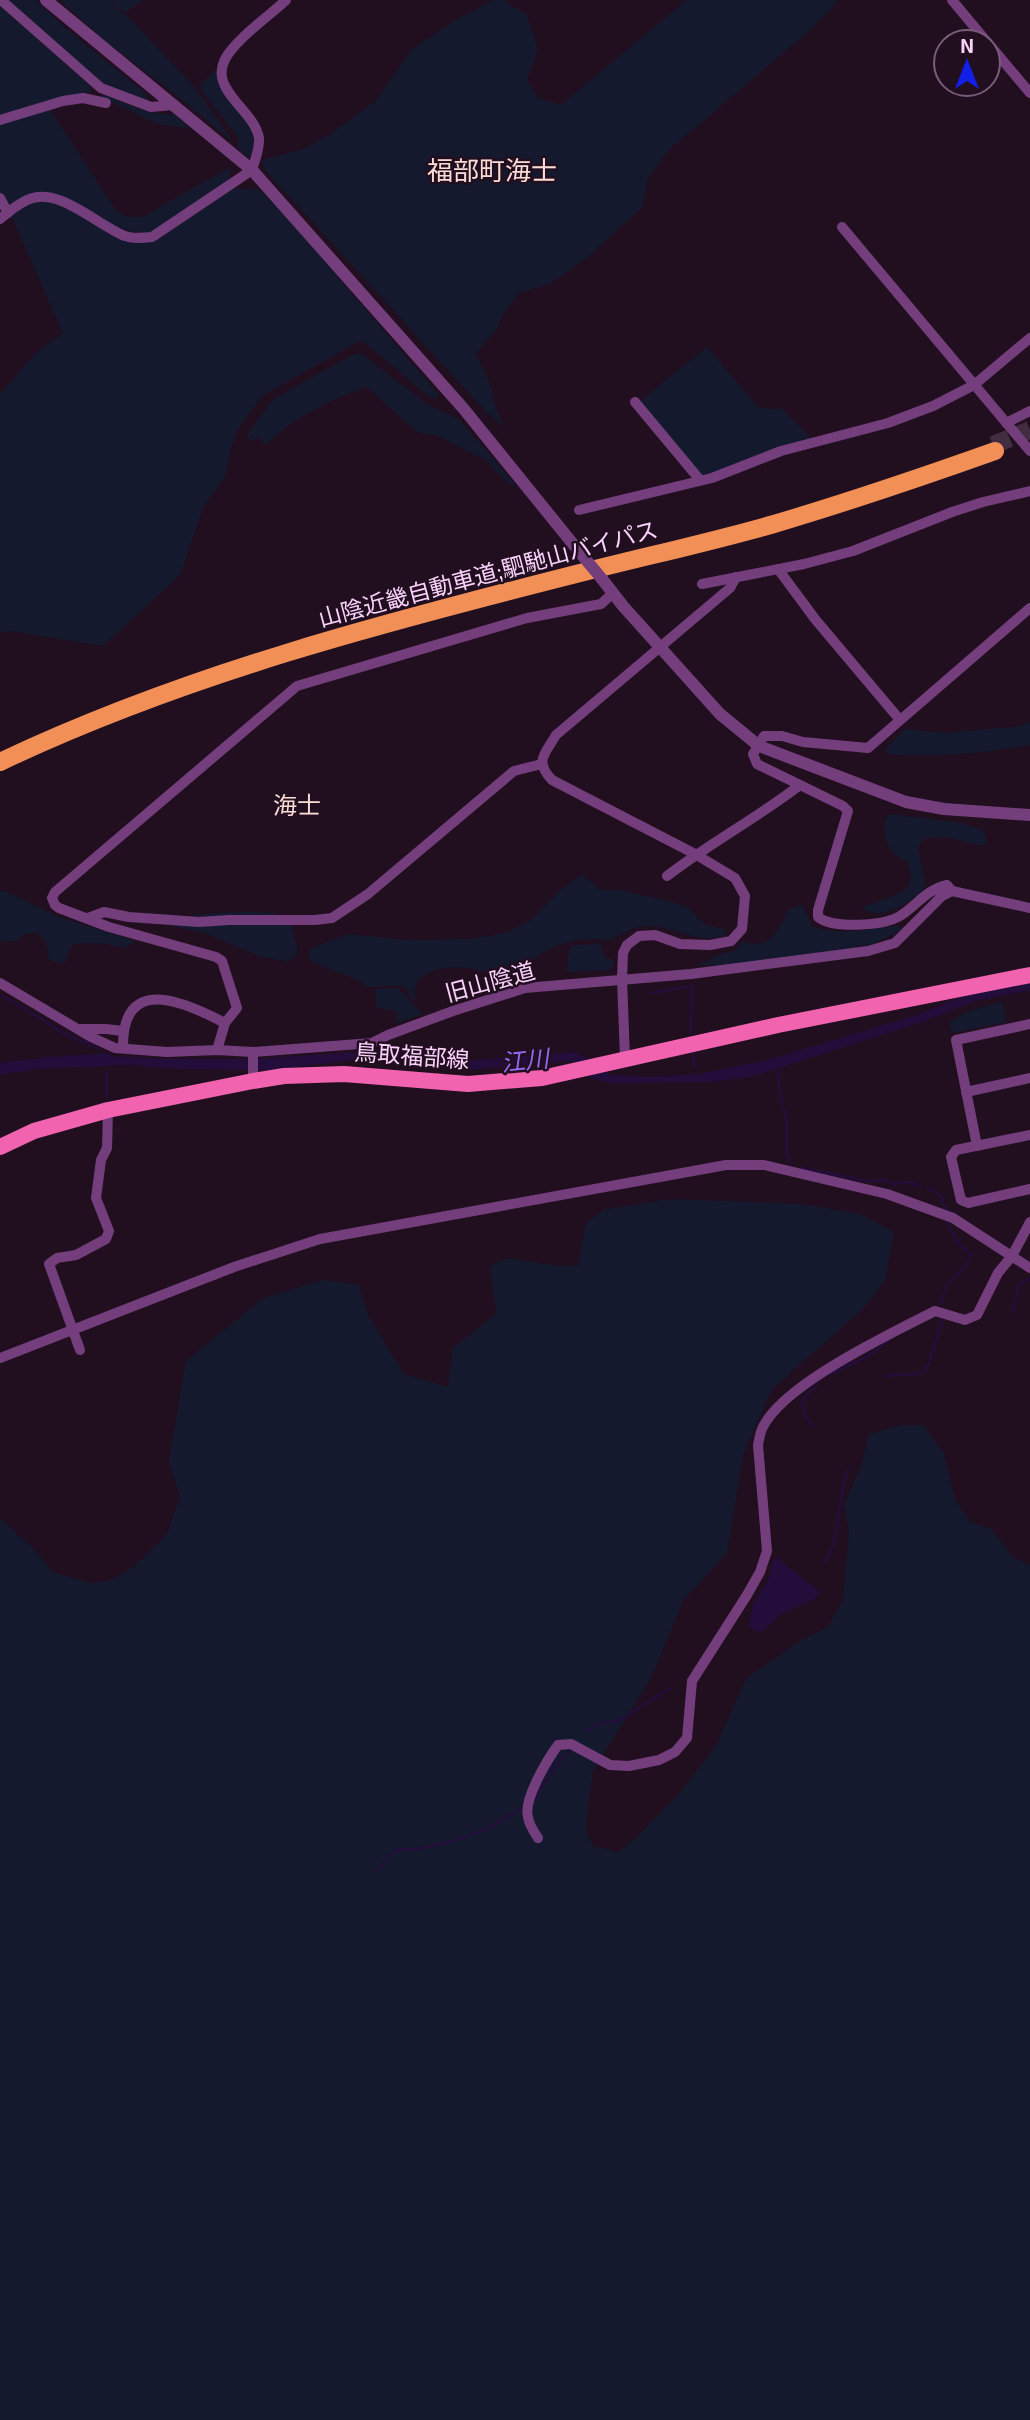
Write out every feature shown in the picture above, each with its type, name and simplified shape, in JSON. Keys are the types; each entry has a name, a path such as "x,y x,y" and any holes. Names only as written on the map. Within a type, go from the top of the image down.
{"highway":[{"name":"山陰近畿自動車道;駟馳山バイパス","path":"0,754 97,712 194,676 306,640 769,516 994,448 890,488 772,524 308,647 146,701 0,762"}],"main road":[{"name":"鳥取福部線","path":"0,1147 34,1131 108,1110 253,1077 344,1074 468,1084 542,1078 826,1015 1030,975"}],"street":[{"path":"1,0 101,88 151,107 173,105"},
{"path":"46,0 252,170 463,408 613,593 720,715 759,746 906,802 944,809 1030,815"},
{"path":"0,198 4,216 27,200 48,196 126,236 139,239 152,237 252,170 259,140 255,125 227,93 223,69 231,49 286,0"},
{"path":"951,0 975,28"},
{"path":"1002,60 1030,93"},
{"path":"89,99 101,88"},
{"path":"0,120 63,101 89,99 106,103"},
{"path":"842,227 1029,449"},
{"path":"579,510 712,478 780,451 888,424 974,385 1030,338"},
{"path":"635,402 700,480"},
{"path":"1006,423 1030,411"},
{"path":"702,584 853,551 952,512 1030,491"},
{"path":"778,569 815,619 900,720"},
{"path":"625,1058 622,979 623,953 627,945 639,936 655,935 680,944 710,945 731,941 742,929 745,896 735,878 552,780 542,769 542,764 556,735 730,588 736,576"},
{"path":"217,1050 225,1023 237,1008 219,958 120,930 55,905 52,898 55,892 297,686 527,618 601,604 613,593"},
{"path":"1030,608 868,748 803,742 770,735 764,736 753,754 757,764 848,811 818,909 818,917 826,923 881,923 898,917 931,891 947,886 952,891 1030,908"},
{"path":"88,918 104,912 199,922 332,918 368,894 514,771 542,764"},
{"path":"667,876 800,785"},
{"name":"旧山陰道","path":"0,983 76,1029 115,1048 167,1052 217,1050 253,1054 373,1043 453,1011 525,988 691,974 868,951 895,943 942,896 952,891"},
{"path":"123,1048 123,1031 134,1006 159,998 200,1010 225,1023"},
{"path":"977,1146 956,1040 1030,1024"},
{"path":"76,1029 123,1031"},
{"path":"253,1054 253,1077"},
{"path":"967,1092 1030,1078"},
{"path":"80,1350 49,1264 57,1258 76,1255 106,1239 109,1231 96,1198 101,1160 107,1148 108,1110"},
{"path":"1030,1135 956,1150 951,1157 961,1200 968,1203 1030,1189"},
{"path":"0,1358 234,1267 320,1239 726,1165 764,1166 887,1194 953,1218 1030,1268"},
{"path":"538,1838 527,1815 528,1802 558,1745 571,1744 610,1765 629,1766 659,1760 675,1752 687,1738 692,1681 747,1595 760,1572 767,1551 758,1445 762,1429 771,1415 788,1396 827,1370 936,1311 965,1320 977,1315 998,1273 1012,1256 1030,1222"}],"shaded area":[{"path":"9,0 36,0 64,27 144,92 149,100 102,83"},
{"path":"60,0 113,0 115,9 125,14 194,86 234,143 99,36"},
{"path":"114,0 144,0 125,12 116,8"},
{"path":"494,0 503,0 527,15 538,50 527,80 538,98 561,105 687,0 837,0 807,33 670,149 648,178 642,208 588,257 550,284 519,293 503,314 496,330 476,353 492,389 494,403 504,427 488,414 267,172 261,160 304,149 327,136 376,101 411,50 457,19"},
{"path":"0,6 90,85 91,92 0,117"},
{"path":"219,67 225,94 246,118 256,140 251,159 237,148 239,139 200,85"},
{"path":"106,95 148,111 174,114 191,129 158,124 98,96"},
{"path":"49,108 115,209 127,217 143,217 230,167 229,181 150,233 119,227 64,197 51,193 33,193 8,207 0,192 0,123"},
{"path":"234,188 259,189 291,222 438,394 436,399 427,395 364,342 358,342 265,394 252,409 238,429 230,451 226,475 203,508 180,575 103,646 11,631 0,633 0,394 36,353 63,333 11,215 28,203 44,201 68,209 128,241 139,243 161,237"},
{"path":"707,347 759,408 782,409 812,439 709,476 700,475 639,402"},
{"path":"360,353 427,404 460,420 519,489 505,481 487,461 437,435 418,433 367,387 313,410 266,445 258,437 252,441 246,436 272,400"},
{"path":"1030,722 1030,745 942,755 888,754 885,749 905,729 945,733 1021,726"},
{"path":"888,814 962,823 984,831 987,843 982,846 945,837 925,838 918,847 925,883 922,892 893,910 868,912 861,908 909,887 911,873 908,861 895,854 887,842 885,821"},
{"path":"582,874 600,890 620,890 689,908 701,921 724,929 727,934 706,938 653,926 633,928 607,940 576,941 553,948 532,961 527,979 494,981 487,973 469,968 437,970 421,979 415,988 414,1003 406,989 400,985 367,987 356,979 314,963 309,958 309,949 348,934 409,940 469,939 506,933 531,920 558,892"},
{"path":"5,891 59,917 135,941 127,948 98,943 73,944 64,964 49,960 46,942 36,932 21,936 18,941 0,943 0,892"},
{"path":"802,904 812,926 823,929 854,931 897,925 902,929 873,944 755,963 696,966 721,954 735,951 742,941 760,943 772,938 788,910"},
{"path":"273,913 290,920 298,952 289,962 262,957 207,934 155,922 148,915 189,916"},
{"path":"600,943 605,958 615,960 610,970 566,972 570,946"},
{"path":"398,988 422,1014 397,1023 397,1011 377,1008 375,989"},
{"path":"1002,1001 1006,1022 952,1033 949,1022 967,1012"},
{"path":"670,1199 801,1204 860,1214 894,1232 885,1280 865,1307 772,1389 743,1455 727,1553 683,1601 651,1678 593,1771 586,1832 593,1846 618,1852 636,1838 679,1794 716,1746 746,1679 801,1640 828,1627 843,1600 849,1532 844,1505 861,1467 869,1434 902,1425 923,1425 944,1453 955,1499 969,1521 991,1529 1013,1557 1030,1565 1030,2420 0,2420 0,1518 31,1546 53,1572 90,1583 108,1581 131,1569 167,1534 180,1497 169,1461 186,1361 262,1299 322,1280 359,1285 368,1315 404,1374 448,1387 453,1348 496,1314 490,1266 507,1258 559,1266 578,1266 586,1223 603,1210"}],"water":[{"name":"江川","path":"1030,979 1030,990 976,1001 922,1022 754,1076 713,1082 611,1083 591,1078 572,1061 467,1070 371,1058 270,1070 126,1065 37,1069 0,1075 0,1063 110,1053 111,1056 171,1059 257,1059 398,1049 465,1061 575,1052 610,1075 656,1077 699,1074 768,1060 917,1015 976,991"},
{"path":"775,1556 820,1592 814,1599 781,1614 762,1632 756,1631 749,1625 753,1604 768,1580"}],"waterway":[{"path":"651,993 692,986 691,1034"},
{"path":"2,995 67,1035 98,1048"},
{"path":"693,1051 695,1067"},
{"path":"778,1066 790,1163"},
{"path":"107,1071 107,1098"},
{"path":"801,1168 868,1181 886,1180 893,1184 908,1182 920,1186"},
{"path":"928,1187 941,1196 946,1210 956,1214"},
{"path":"942,1304 947,1286 964,1268 971,1255 957,1242 948,1223"},
{"path":"1012,1313 1019,1285 1029,1279"},
{"path":"886,1376 922,1373 929,1364 942,1321"},
{"path":"830,1374 869,1356 889,1340"},
{"path":"812,1427 802,1404 818,1383"},
{"path":"824,1564 834,1541 849,1468"},
{"path":"586,1731 600,1723 618,1721 671,1688"},
{"path":"535,1799 550,1773 569,1751"},
{"path":"376,1871 393,1852 457,1840 497,1823 521,1808"}],"tunnel":[{"path":"993,445 1030,430"}],"district":[{"name":"福部町海士","path":"492,171"},
{"name":"海士","path":"297,806"}]}
